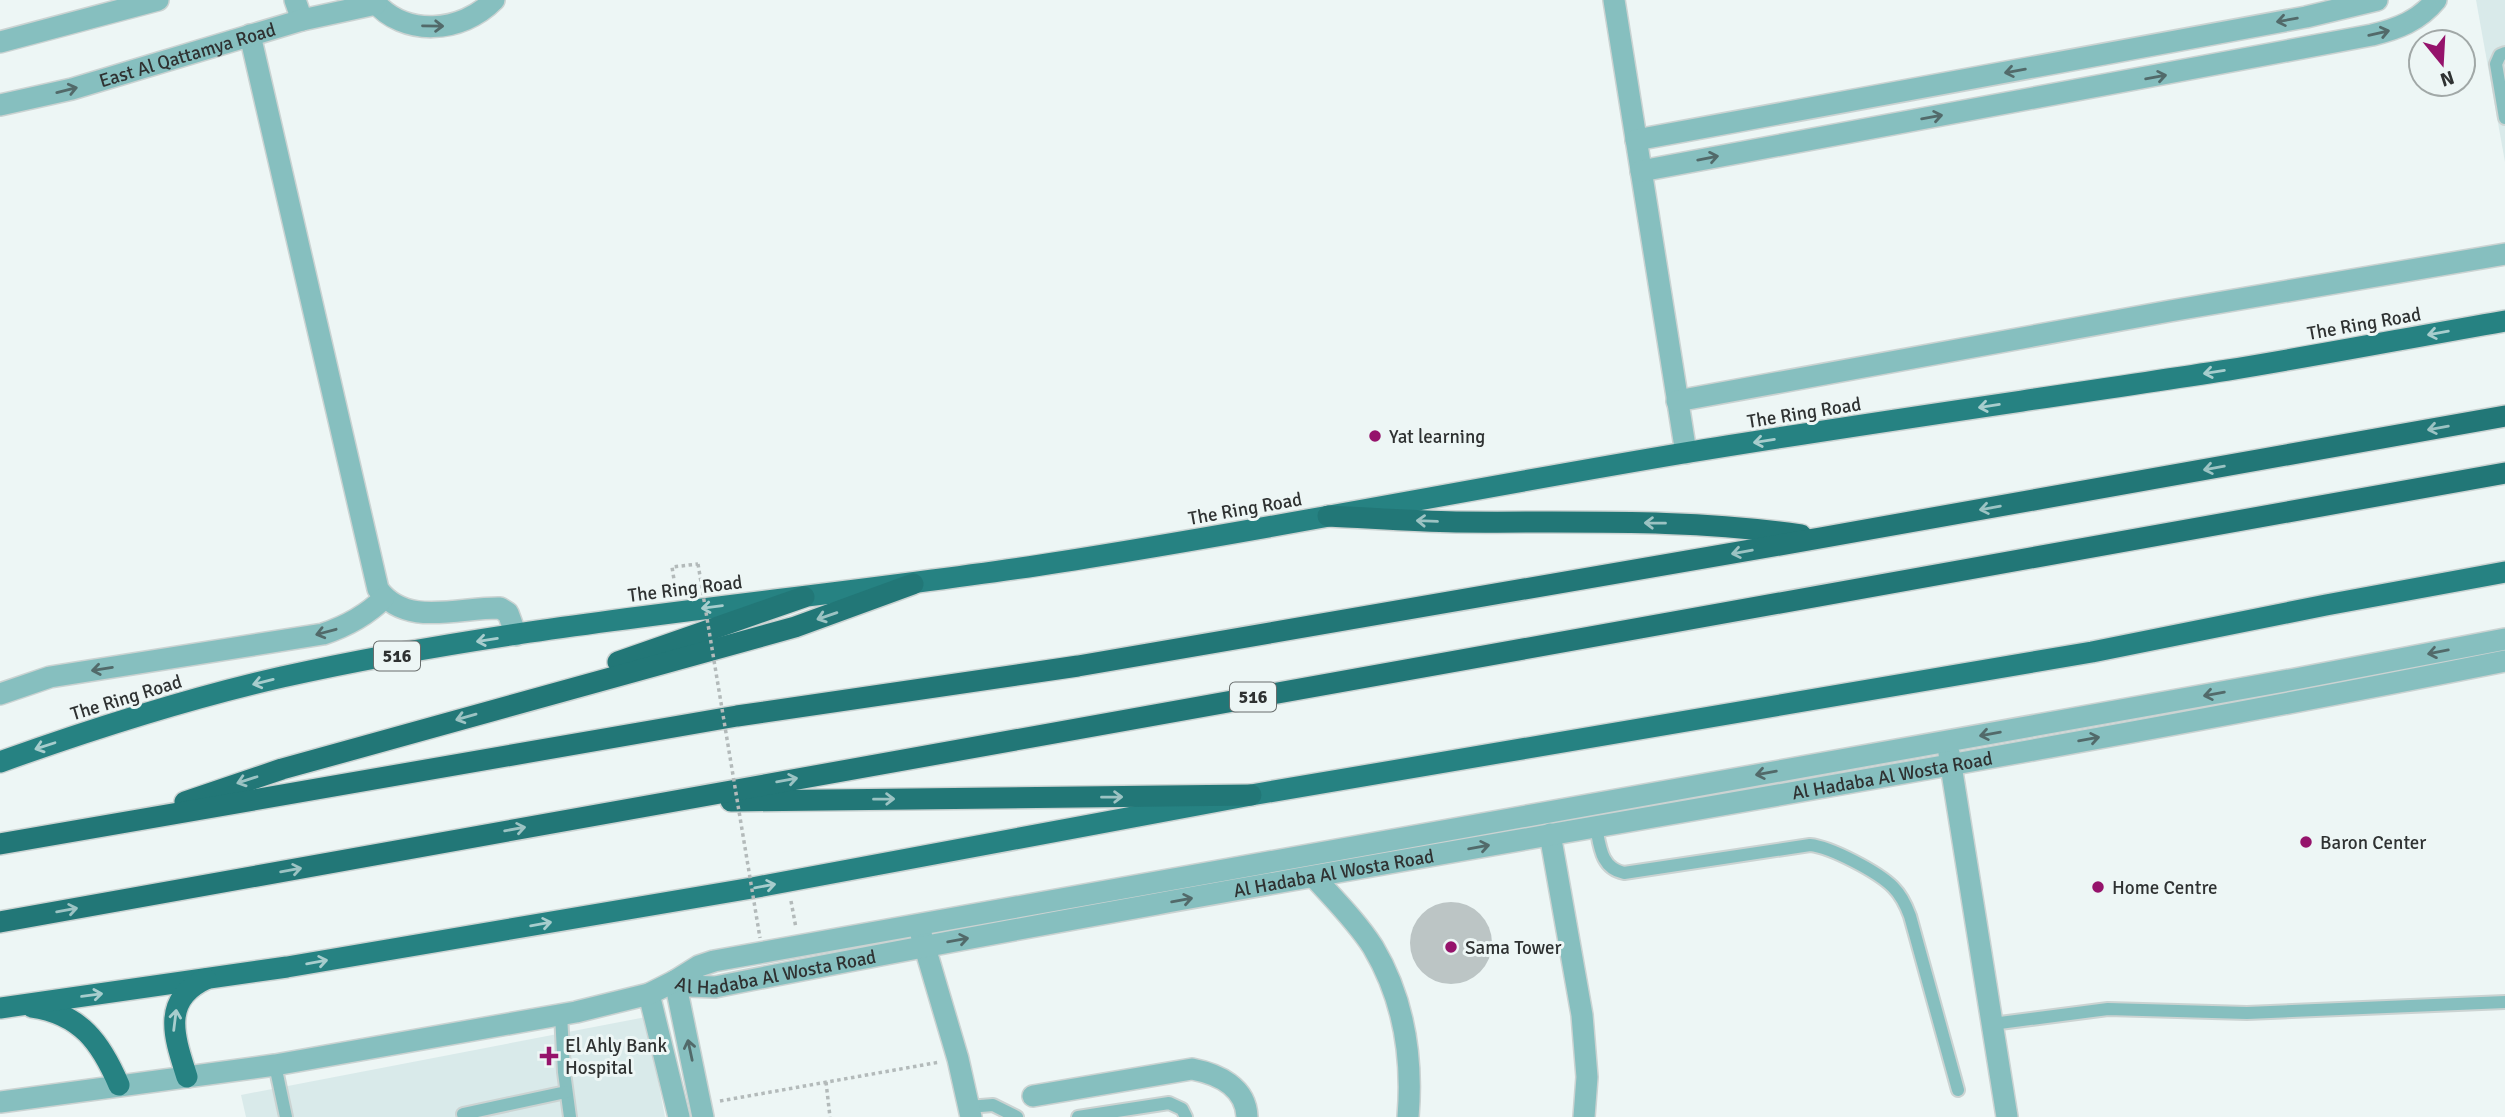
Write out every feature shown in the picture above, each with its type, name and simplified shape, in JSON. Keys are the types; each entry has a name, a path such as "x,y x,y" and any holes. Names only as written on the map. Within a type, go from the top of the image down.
{"highway":[{"name":"The Ring Road","path":"0,762 151,711 283,677 516,635 679,611 914,584 1116,554 1686,453 2235,368 2505,321"},
{"name":"516","path":"0,844 737,716 1078,666 2505,416"},
{"name":"516","path":"0,922 2505,473"},
{"name":"516","path":"1328,516 1454,522 1681,524 1747,527 1820,538"},
{"name":"516","path":"10,1007 287,967 786,882 1251,795 2065,657 2505,572"},
{"name":"516","path":"136,820 282,769 795,627 914,584"},
{"name":"516","path":"530,699 591,671 804,597"},
{"name":"516","path":"669,802 1251,795"},
{"path":"187,1077 175,1040 175,1014 187,992 197,983 209,978"},
{"path":"10,1007 53,1012 84,1029 107,1057 119,1086"}],"street":[{"path":"0,42 111,6 158,0"},
{"path":"375,2 392,16 410,24 429,27 449,26 467,20 494,0"},
{"path":"1614,0 1686,453"},
{"path":"1636,140 2334,11 2377,0"},
{"path":"1641,171 2340,42 2402,27 2436,0"},
{"name":"East Al Qattamya Road","path":"0,105 72,89 250,35 299,10 375,2"},
{"path":"2334,11 2340,42"},
{"path":"250,35 378,589 384,598 395,605 427,614 500,608 508,613 516,635"},
{"path":"2055,63 2060,94"},
{"path":"1813,108 1818,138"},
{"path":"1677,401 2170,311 2505,254"},
{"path":"0,694 50,677 323,634 345,626 372,610 384,598"},
{"name":"Al Hadaba Al Wosta Road","path":"921,935 1437,831 1947,742 2505,639"},
{"name":"Al Hadaba Al Wosta Road","path":"0,1102 275,1065 561,1014 649,993 699,966 714,961 921,935 1314,877 1950,765 2505,661"},
{"path":"1947,742 2007,1117"},
{"path":"1437,831 1442,854"},
{"path":"1550,834 1582,1015 1587,1077 1584,1117"},
{"path":"1314,877 1372,947 1394,989 1407,1034 1411,1082 1408,1117"},
{"path":"921,935 958,1059 970,1112"},
{"path":"675,981 701,1104"},
{"path":"649,993 679,1117"},
{"path":"1033,1096 1192,1069 1227,1081 1239,1095 1247,1117"},
{"path":"674,1094 701,1104"}],"lane":[{"path":"2505,53 2500,55 2496,64 2505,118"},
{"path":"1596,827 1604,860 1612,869 1624,873 1810,845 1837,852 1884,880 1900,896 1910,916 1958,1090"},
{"path":"1992,1024 2119,1009 2247,1013 2505,1002"},
{"path":"561,1014 570,1117"},
{"path":"275,1065 286,1117"},
{"path":"463,1114 566,1092"},
{"path":"1077,1117 1169,1103 1182,1110 1186,1117"},
{"path":"970,1112 993,1105 1017,1117"}],"path":[{"path":"673,568 698,564 760,938"},
{"path":"786,882 796,928"},
{"path":"701,1104 958,1059"},
{"path":"826,1082 830,1117"}],"shaded area":[{"path":"2476,0 2505,0 2505,162"},
{"name":"El Ahly Bank Hospital","path":"646,1017 665,1117 246,1117 241,1095"}],"building":[{"name":"Sama Tower","path":"1451,902 1467,905 1480,914 1489,927 1492,943 1489,959 1480,972 1467,981 1451,984 1435,981 1422,972 1413,959 1410,943 1413,927 1422,914 1435,905"}],"place":[{"name":"Yat learning","path":"1375,436"},
{"name":"Baron Center","path":"2306,842"},
{"name":"Home Centre","path":"2098,887"},
{"name":"Sama Tower","path":"1451,947"},
{"name":"El Ahly Bank Hospital","path":"549,1056"}]}
